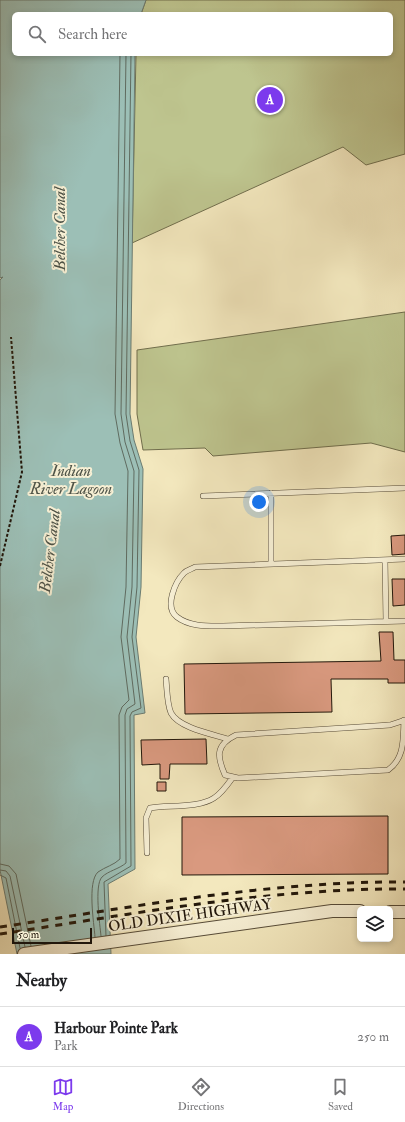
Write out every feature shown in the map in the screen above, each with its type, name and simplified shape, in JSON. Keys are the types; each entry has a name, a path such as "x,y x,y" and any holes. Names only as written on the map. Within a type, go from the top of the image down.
{"street":[{"name":"OLD DIXIE HIGHWAY","path":"24,954 332,911 357,911"},
{"path":"393,912 405,912"}],"lane":[{"path":"203,496 405,488"},
{"path":"271,493 271,564"},
{"path":"405,559 195,567 184,572 172,592 171,609 176,617 196,625 405,621"},
{"path":"385,560 386,622"},
{"path":"166,679 171,712 175,718 186,726 228,739"},
{"path":"404,720 402,754 395,765 388,770 233,777 225,775 219,761 221,746 228,739 236,735 390,725 404,720"},
{"path":"147,853 146,818 150,808 197,803 213,799 233,777"}],"path":[{"path":"0,566 22,472 11,337"}],"green space":[{"path":"146,0 405,0 405,154 366,165 343,147 132,243 136,56 393,56 393,12 142,12"},
{"path":"405,312 405,452 371,443 213,456 205,448 143,450 137,414 137,350"}],"water":[{"name":"Indian River Lagoon","path":"0,0 146,0 142,12 12,12 12,56 135,56 130,414 134,440 143,469 141,587 136,637 145,713 134,715 135,869 108,884 111,954 17,954 0,870 0,280 3,277 0,278"}],"building":[{"path":"405,535 405,554 392,555 391,536"},
{"path":"392,579 405,579 405,605 393,606"},
{"path":"379,632 393,632 394,660 405,660 405,683 388,683 388,679 331,679 332,712 185,714 184,664 381,661"},
{"path":"206,739 207,764 170,764 169,779 160,779 160,764 142,765 141,740"},
{"path":"157,782 166,782 166,791 157,791"},
{"path":"388,816 388,874 182,875 182,817"}],"railway":[{"path":"0,927 151,904 252,891 303,886 405,882"},
{"path":"0,934 151,911 252,898 303,893 405,889"}],"place":[{"name":"Harbour Pointe Park","path":"270,100"}],"water label":[{"name":"Belcher Canal","path":"59,229"},
{"name":"Belcher Canal","path":"49,551"}]}
